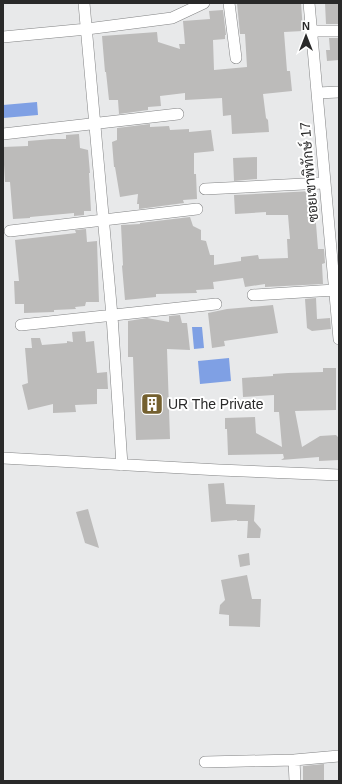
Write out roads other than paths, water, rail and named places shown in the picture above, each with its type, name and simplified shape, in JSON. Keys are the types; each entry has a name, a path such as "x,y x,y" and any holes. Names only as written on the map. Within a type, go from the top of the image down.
{"street":[{"path":"84,3 112,316 122,464"},
{"path":"3,37 87,29 172,18 204,3"},
{"path":"229,3 236,58"},
{"name":"ซอยเขาพิทักษ์ 17","path":"309,3 339,339"},
{"path":"311,31 339,31"},
{"path":"317,93 339,92"},
{"path":"3,134 178,114"},
{"path":"205,189 324,183"},
{"path":"10,231 196,209"},
{"path":"253,295 335,290"},
{"path":"21,326 216,304"},
{"path":"3,458 339,475"},
{"path":"205,762 294,760 339,756"},
{"path":"294,760 295,781"}],"water":[{"path":"37,102 38,115 3,118 3,105"},
{"path":"192,327 202,327 204,348 194,349"},
{"path":"229,358 231,381 200,384 198,361"}],"place":[{"name":"UR The Private","path":"152,404"}]}
